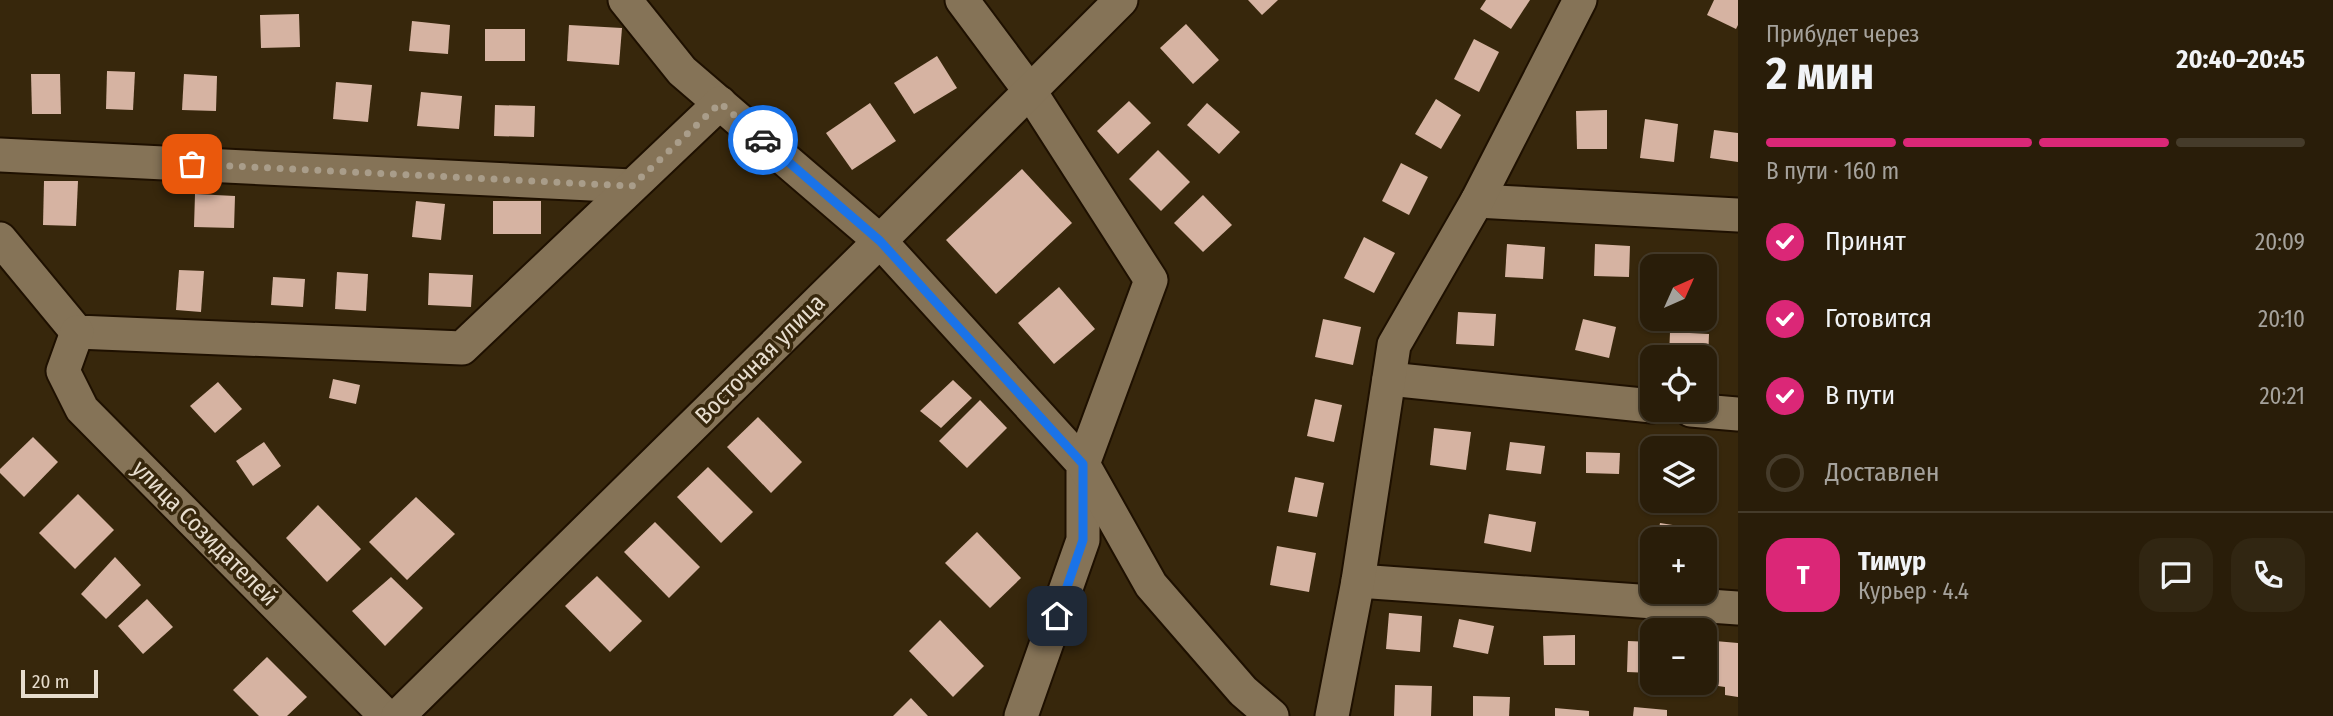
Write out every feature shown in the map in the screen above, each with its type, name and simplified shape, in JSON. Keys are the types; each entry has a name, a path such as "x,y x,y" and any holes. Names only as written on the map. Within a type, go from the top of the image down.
{"street":[{"path":"625,0 682,71 880,241 1083,464 1151,585 1243,691 1272,716"},
{"path":"962,0 1029,90 1151,280 1083,464 1083,540 1021,716"},
{"name":"Восточная улица","path":"398,716 1121,0"},
{"path":"1332,716 1358,581 1394,345 1477,201 1580,0"},
{"path":"0,239 77,332 462,348 720,103"},
{"path":"0,155 632,186"},
{"path":"1477,201 1738,215"},
{"name":"улица Созидателей","path":"77,332 63,371 82,409 386,716"},
{"path":"1389,379 1640,404"},
{"path":"1717,412 1738,414"},
{"path":"1358,581 1738,608"}],"building":[{"path":"1248,0 1278,0 1262,15"},
{"path":"1486,0 1530,0 1511,29 1480,9"},
{"path":"1714,0 1738,0 1736,29 1707,15"},
{"path":"299,14 300,47 261,48 260,15"},
{"path":"412,21 450,25 448,54 409,51"},
{"path":"1186,24 1219,60 1193,84 1160,48"},
{"path":"569,25 622,28 619,65 567,61"},
{"path":"485,29 525,29 525,61 485,61"},
{"path":"1474,39 1499,52 1479,92 1454,79"},
{"path":"937,56 957,88 914,114 894,83"},
{"path":"107,71 135,72 133,110 106,109"},
{"path":"31,74 60,74 61,114 32,114"},
{"path":"184,74 217,76 216,111 182,110"},
{"path":"336,82 372,85 368,122 333,119"},
{"path":"421,92 462,96 459,129 417,126"},
{"path":"1436,99 1461,115 1441,149 1415,134"},
{"path":"1129,101 1151,123 1118,154 1097,131"},
{"path":"870,103 896,141 852,170 826,133"},
{"path":"1207,103 1240,132 1219,154 1187,125"},
{"path":"495,105 535,106 534,137 494,136"},
{"path":"1607,110 1607,149 1577,149 1576,111"},
{"path":"1645,119 1678,124 1674,162 1640,158"},
{"path":"1714,130 1738,133 1738,162 1710,158"},
{"path":"1158,150 1190,182 1161,211 1129,179"},
{"path":"1401,163 1428,177 1409,215 1382,201"},
{"path":"1022,169 1072,223 996,294 946,240"},
{"path":"44,181 78,181 76,226 43,225"},
{"path":"195,194 235,196 234,228 194,227"},
{"path":"1203,195 1232,225 1203,252 1174,223"},
{"path":"416,201 445,204 441,240 412,237"},
{"path":"493,201 541,201 541,234 493,234"},
{"path":"1364,237 1395,253 1374,293 1344,278"},
{"path":"1507,244 1545,247 1543,279 1505,277"},
{"path":"1595,244 1630,246 1629,277 1594,276"},
{"path":"179,270 204,271 201,312 176,310"},
{"path":"337,272 368,274 366,311 335,309"},
{"path":"429,273 473,275 471,307 428,305"},
{"path":"273,277 305,279 303,307 271,305"},
{"path":"1059,287 1095,329 1054,364 1018,323"},
{"path":"1458,312 1496,314 1494,346 1456,344"},
{"path":"1323,319 1361,327 1353,365 1315,357"},
{"path":"1583,319 1616,327 1609,358 1575,350"},
{"path":"1670,332 1709,334 1709,345 1669,345"},
{"path":"333,379 360,385 356,404 329,398"},
{"path":"953,380 972,398 941,428 920,411"},
{"path":"218,382 242,409 215,433 190,406"},
{"path":"1315,399 1342,405 1334,442 1307,436"},
{"path":"980,400 1007,428 967,468 939,441"},
{"path":"758,417 802,462 771,493 727,447"},
{"path":"1434,428 1471,432 1466,470 1430,465"},
{"path":"33,437 58,462 24,497 0,473 0,469"},
{"path":"264,442 281,466 253,486 236,461"},
{"path":"1510,442 1545,446 1541,474 1506,470"},
{"path":"1586,452 1620,453 1619,474 1586,473"},
{"path":"708,467 753,512 721,543 677,497"},
{"path":"1295,477 1324,483 1317,517 1288,512"},
{"path":"78,494 114,530 75,569 39,533"},
{"path":"416,497 455,534 407,580 369,542"},
{"path":"318,505 361,549 327,582 286,538"},
{"path":"1489,514 1536,522 1531,552 1484,543"},
{"path":"655,522 700,567 669,598 624,552"},
{"path":"1660,523 1685,527 1659,527"},
{"path":"977,532 1021,578 990,608 945,563"},
{"path":"1277,546 1316,553 1309,592 1270,585"},
{"path":"115,557 141,585 106,619 81,594"},
{"path":"597,576 642,621 610,652 565,606"},
{"path":"391,577 423,608 385,646 352,611"},
{"path":"147,599 173,627 143,654 118,626"},
{"path":"1389,613 1422,616 1420,652 1386,649"},
{"path":"1459,619 1494,626 1488,654 1453,647"},
{"path":"940,620 984,666 953,697 909,651"},
{"path":"1575,635 1575,665 1544,665 1543,636"},
{"path":"1628,641 1640,642 1640,673 1627,672"},
{"path":"1717,641 1738,643 1738,697 1725,695 1725,687 1717,686"},
{"path":"267,657 307,697 287,716 259,716 233,690"},
{"path":"1395,685 1432,686 1431,716 1394,716"},
{"path":"1473,696 1510,697 1509,716 1473,716"},
{"path":"911,698 928,716 893,716"},
{"path":"1634,707 1667,710 1667,716 1633,716"},
{"path":"1555,708 1589,711 1589,716 1555,716"}],"way so far":[{"path":"192,164 632,186 720,103 763,140"}],"route":[{"path":"763,140 880,241 1083,464 1083,540 1057,616"}]}
